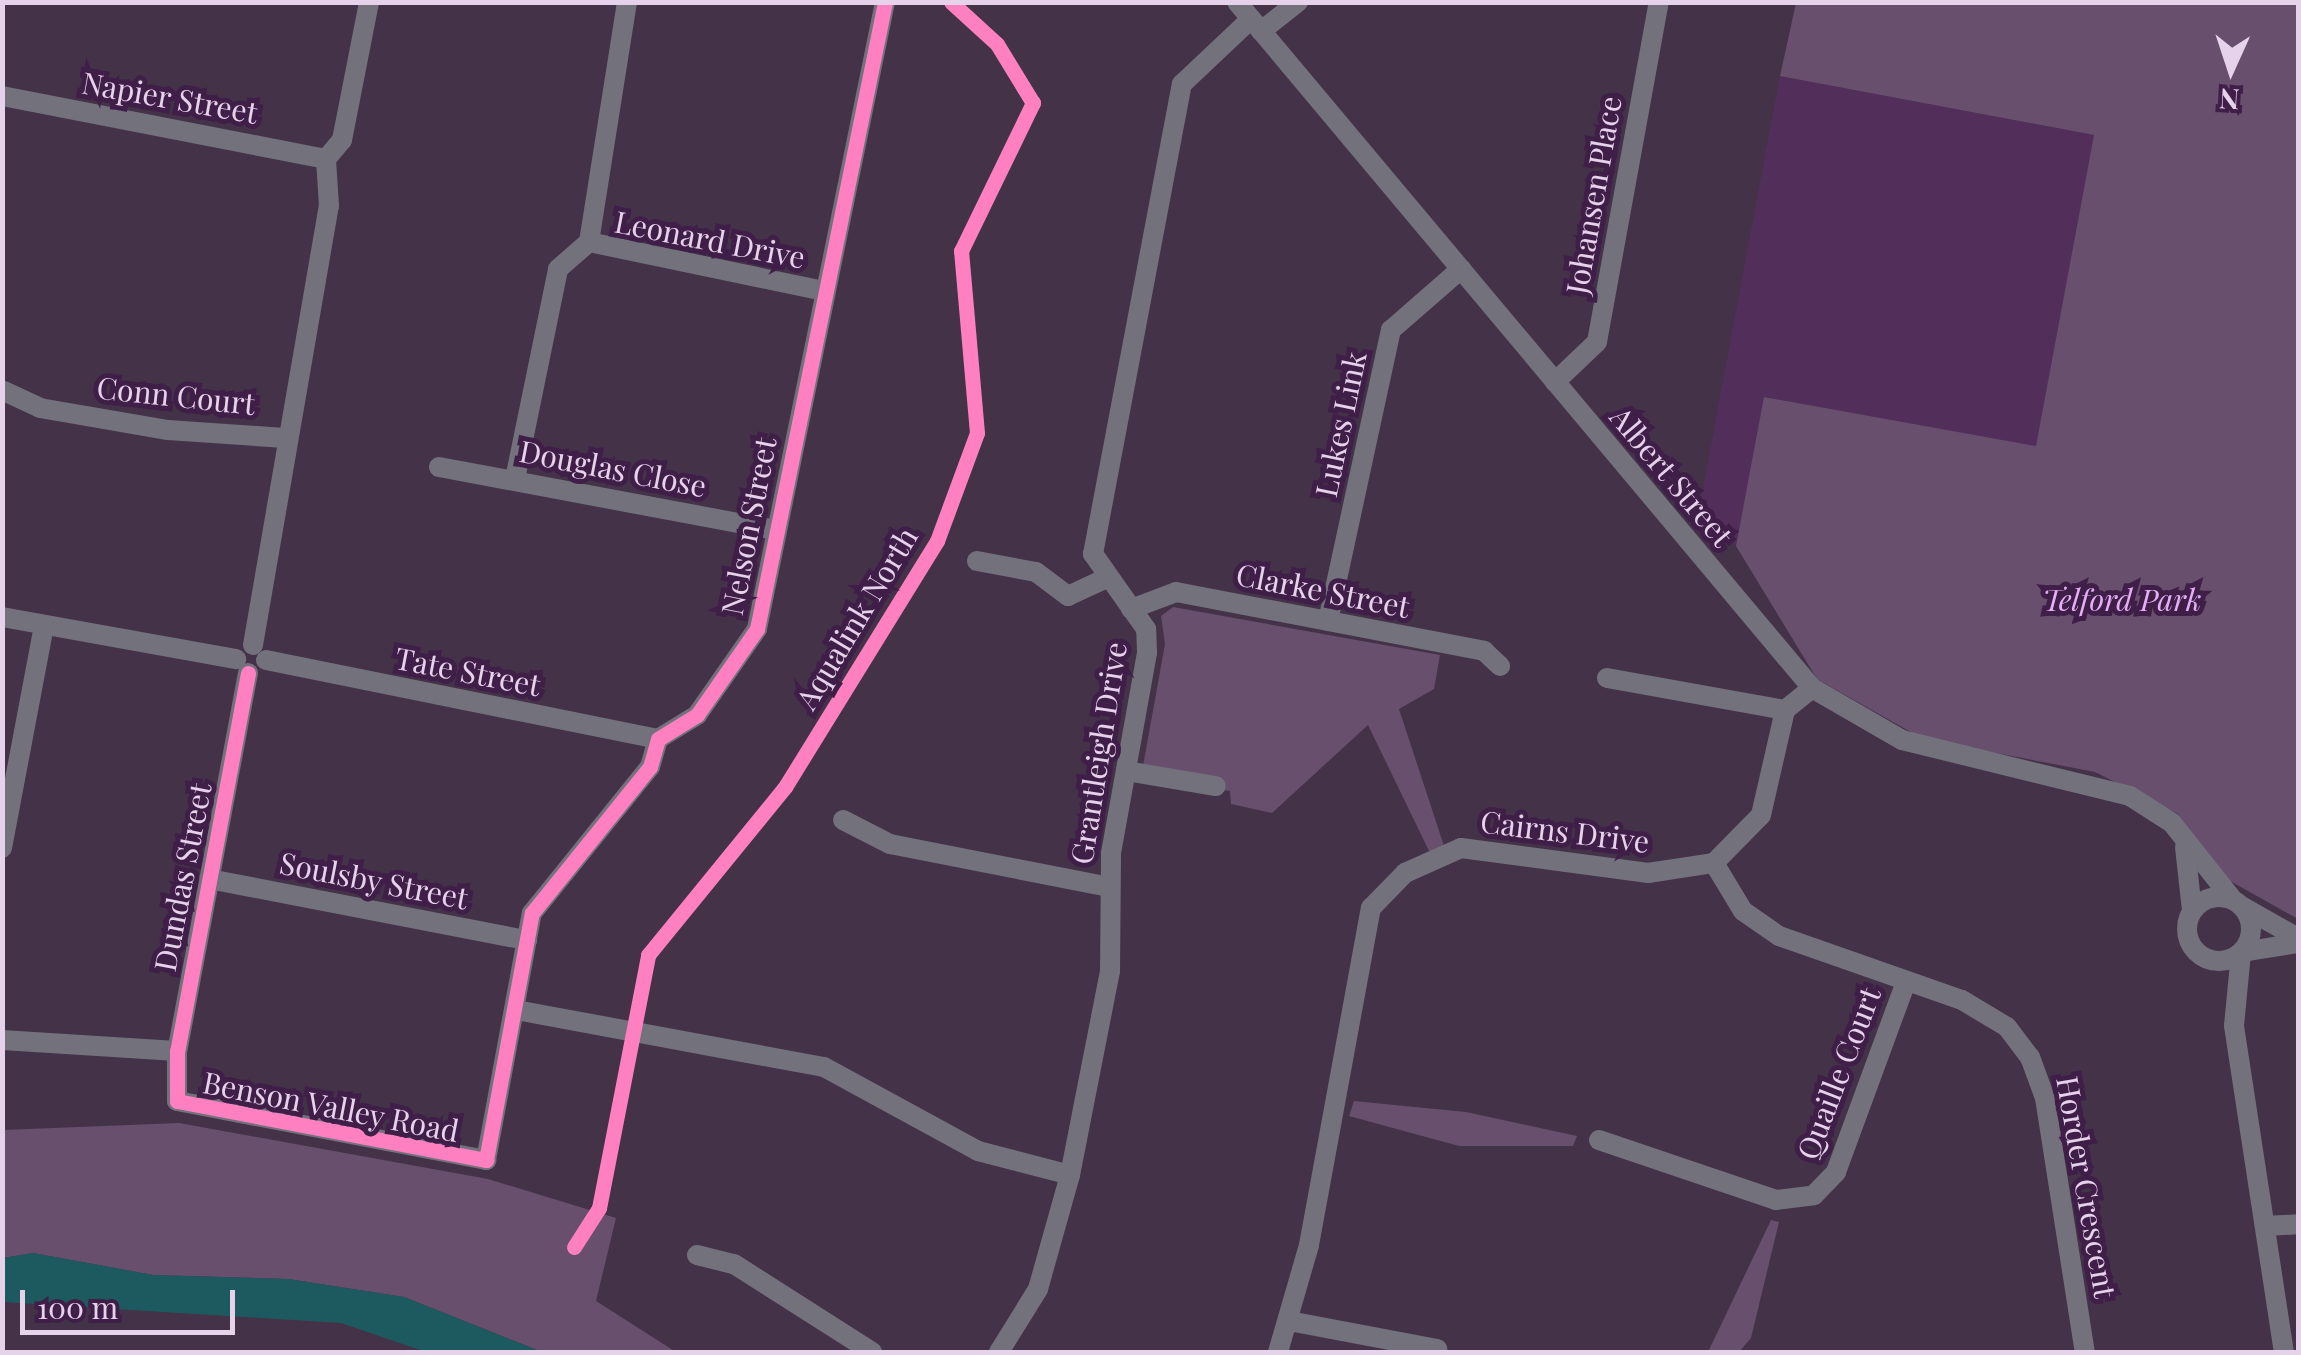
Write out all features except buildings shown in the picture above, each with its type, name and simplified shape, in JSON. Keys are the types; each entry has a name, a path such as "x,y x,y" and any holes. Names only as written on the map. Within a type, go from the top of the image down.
{"street":[{"path":"2,617 242,666 259,652 285,438 329,206 326,159 342,140 368,2"},
{"name":"Leonard Drive","path":"627,2 589,242 824,291"},
{"name":"Nelson Street","path":"658,739 697,715 754,634 885,2"},
{"path":"977,561 1036,572 1068,596 1104,579 1092,554 1182,84 1249,17 1298,2"},
{"name":"Johansen Place","path":"1555,382 1597,342 1659,2"},
{"name":"Albert Street","path":"1249,17 1812,688 1902,740 2089,782 2172,824 2238,904"},
{"name":"Napier Street","path":"2,96 326,159"},
{"path":"515,479 558,270 589,242"},
{"name":"Lukes Link","path":"1328,621 1391,330 1461,269"},
{"name":"Conn Court","path":"4,391 40,408 168,430 285,438"},
{"name":"Douglas Close","path":"439,467 776,530"},
{"name":"Grantleigh Drive","path":"999,1352 1038,1289 1070,1175 1110,970 1108,887 1148,639 1131,609 1104,579"},
{"name":"Clarke Street","path":"1131,609 1169,592 1484,651 1500,666"},
{"path":"3,840 44,624"},
{"name":"Tate Street","path":"259,652 658,739"},
{"name":"Dundas Street","path":"173,1091 242,666"},
{"path":"1607,678 1784,710"},
{"path":"1714,863 1761,816 1784,710 1812,688"},
{"path":"658,739 650,767 535,909 516,1010 824,1067 978,1151 1070,1175"},
{"path":"1126,770 1216,786"},
{"path":"843,820 890,844 1108,887"},
{"path":"2172,824 2196,881 2186,933 2204,958 2234,1026"},
{"name":"Cairns Drive","path":"1278,1352 1289,1321 1362,931 1383,893 1431,857 1461,848 1648,874 1714,863"},
{"name":"Horder Crescent","path":"1714,863 1743,911 1779,936 1987,1013 2038,1074 2085,1352"},
{"name":"Soulsby Street","path":"209,879 528,940"},
{"path":"2192,910 2211,897 2238,904 2298,941"},
{"path":"2238,904 2252,928 2241,953 2234,1026 2284,1352"},
{"path":"2204,958 2298,941"},
{"name":"Quaille Court","path":"1599,1140 1776,1200 1814,1195 1836,1172 1906,982"},
{"name":"Benson Valley Road","path":"173,1091 188,1108 486,1160 516,1010"},
{"path":"2,1040 177,1051"},
{"path":"2265,1226 2298,1224"},
{"path":"697,1255 734,1264 872,1352"},
{"path":"1289,1321 1438,1349"}],"shaded area":[{"path":"1780,76 2094,135 2036,447 1765,397 1736,546 1700,504"},
{"path":"33,1253 153,1275 288,1279 404,1297 542,1352 426,1352 341,1323 3,1302 3,1258"}],"green space":[{"name":"Telford Park","path":"1796,3 2298,3 2298,919 2223,877 2178,814 2095,772 1923,739 1817,679 1736,546 1764,397 2036,446 2094,135 1780,76"},
{"path":"1173,607 1440,655 1434,689 1399,709 1445,849 1430,853 1368,725 1272,813 1231,804 1230,791 1159,780 1143,766 1165,644 1161,616"},
{"path":"1354,1101 1466,1112 1577,1136 1573,1146 1459,1146 1349,1116"},
{"path":"179,1123 488,1179 616,1218 596,1301 676,1352 542,1352 404,1297 288,1279 153,1275 33,1253 3,1258 3,1130"},
{"path":"1771,1220 1779,1222 1751,1338 1739,1352 1708,1352"}],"cycle path":[{"path":"248,673 177,1051 177,1101 486,1160 532,913 650,767 658,739 697,715 757,629 885,2"},
{"name":"Aqualink North","path":"574,1247 599,1208 648,955 785,787 937,541 977,433 961,251 1033,103 997,44 951,2"}]}
